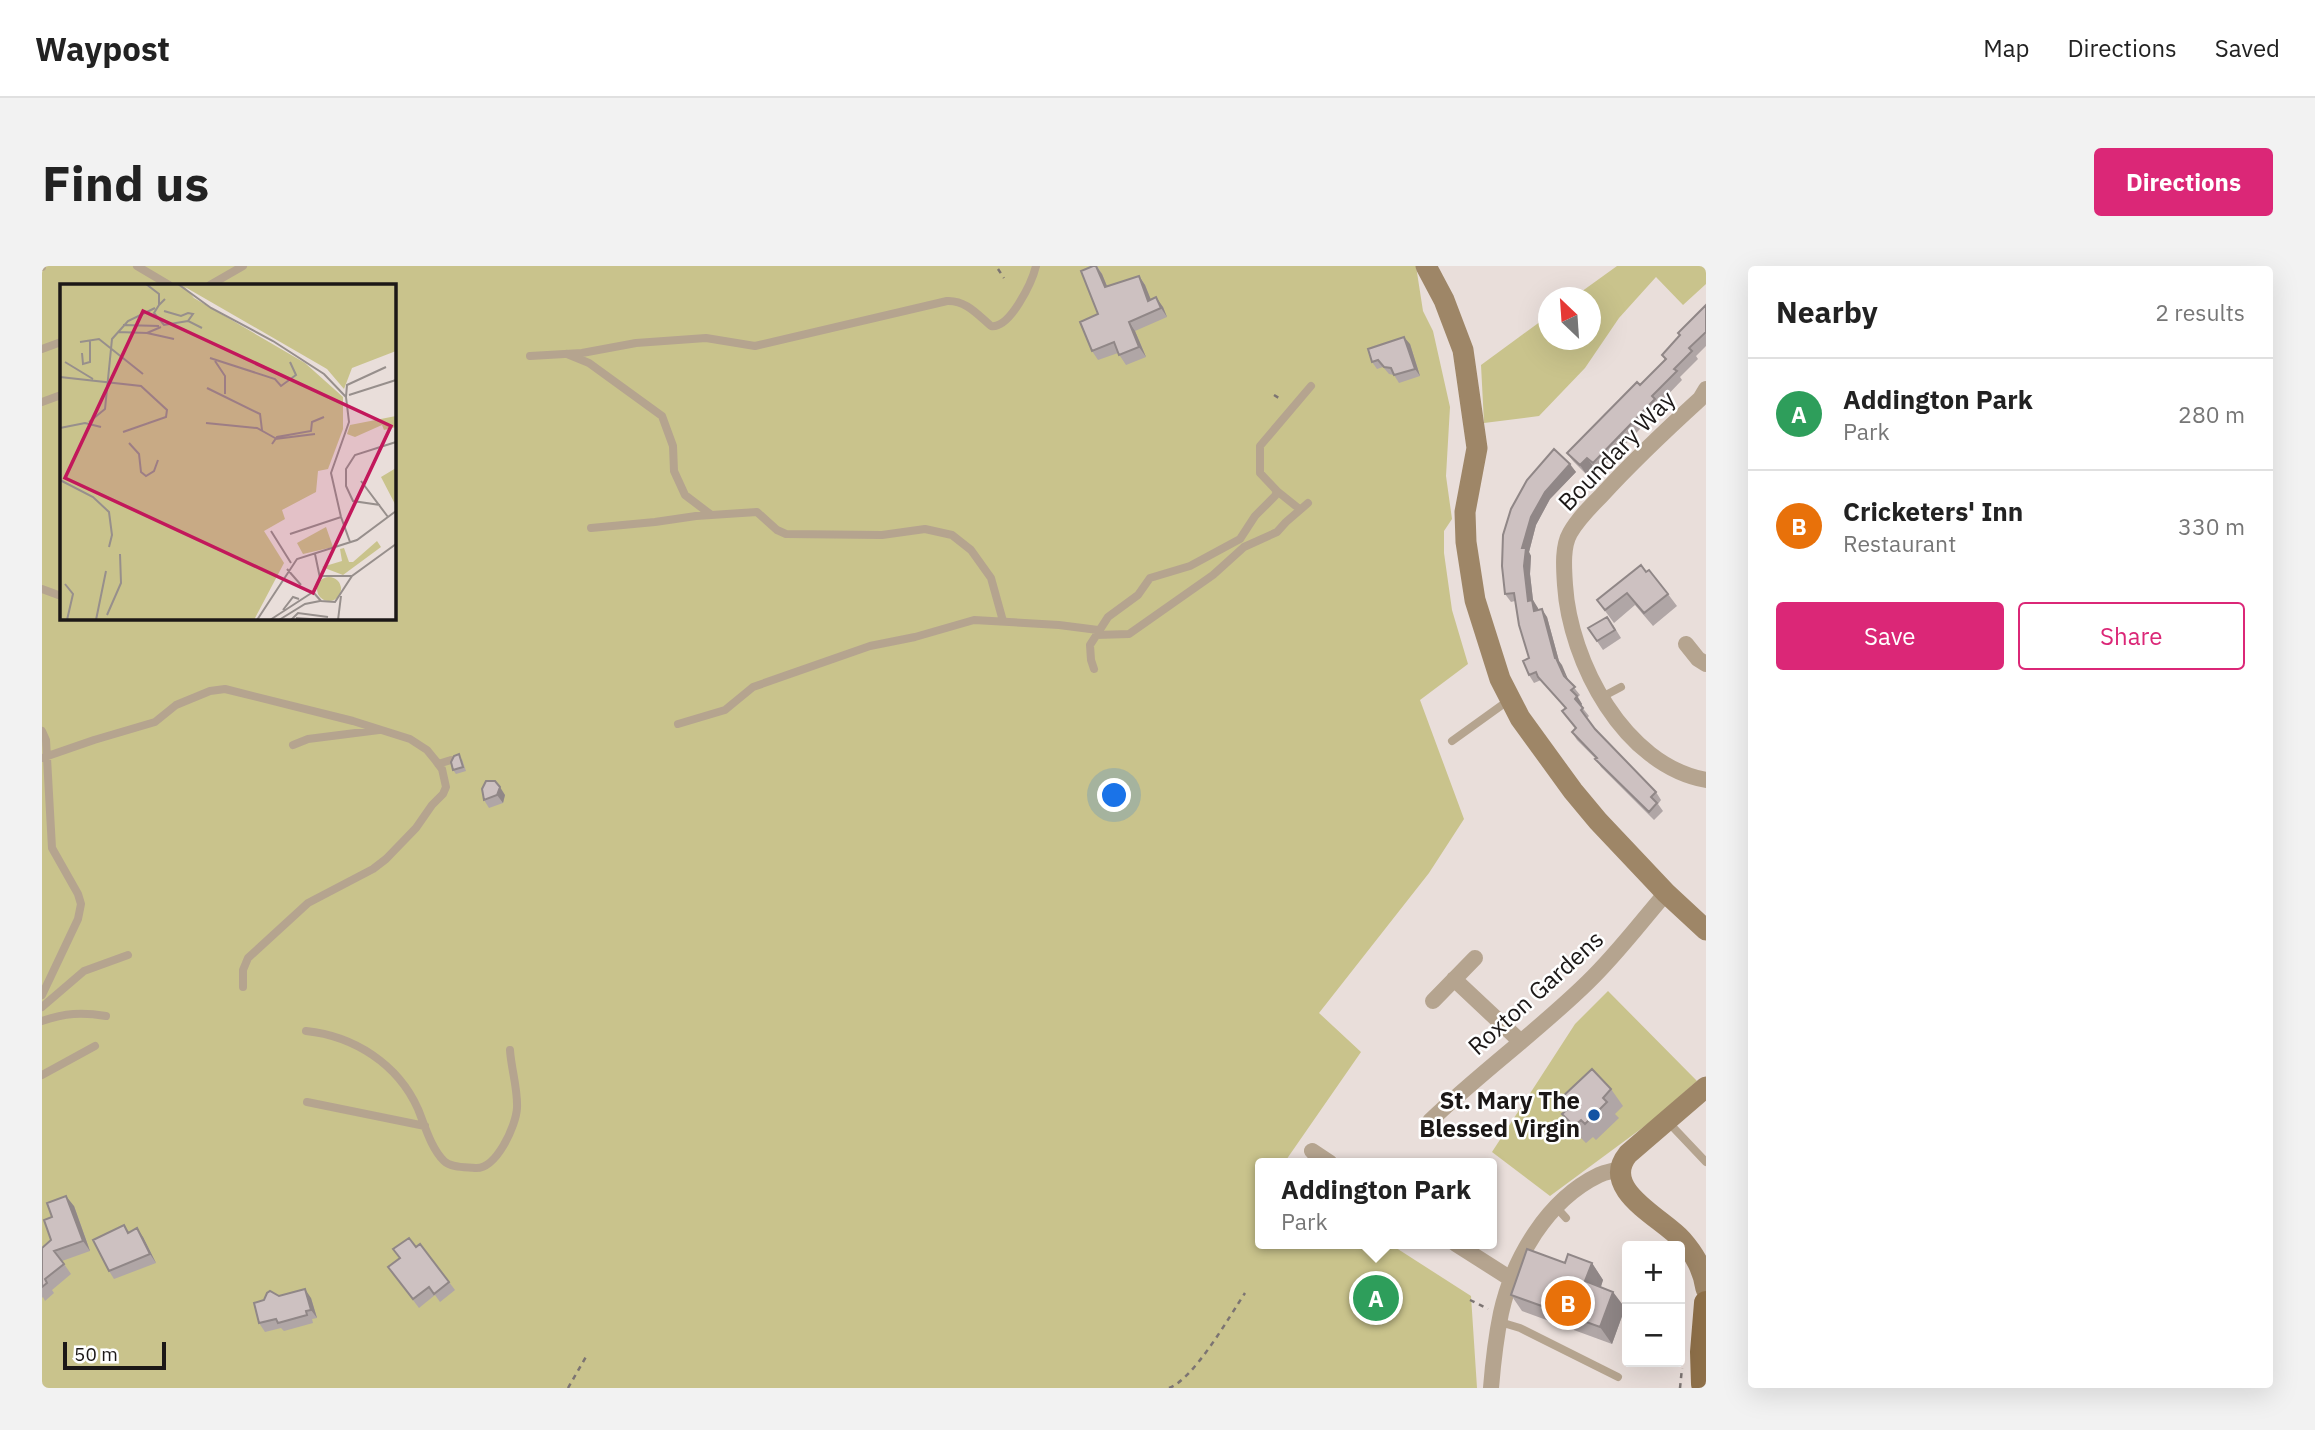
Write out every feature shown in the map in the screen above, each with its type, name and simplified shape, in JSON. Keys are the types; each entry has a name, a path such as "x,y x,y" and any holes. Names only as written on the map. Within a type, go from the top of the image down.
{"main road":[{"path":"1426,266 1444,300 1463,350 1477,448 1465,512 1466,542 1475,600 1500,679 1532,736 1573,791 1666,893 1706,930"},
{"path":"1706,1087 1628,1154 1619,1169 1626,1191 1681,1239 1704,1272 1706,1289"},
{"path":"1681,1239 1706,1246"},
{"path":"1703,1387 1702,1352 1706,1303"}],"street":[{"name":"Boundary Way","path":"1706,389 1700,399 1613,482 1583,515 1569,535 1563,563 1569,615 1581,657 1612,714 1655,758 1673,769 1706,780"},
{"path":"1686,644 1698,659 1706,664"},
{"name":"Roxton Gardens","path":"1430,1121 1475,1078 1589,982 1623,946 1666,893"},
{"path":"1433,1001 1475,958"},
{"path":"1454,979 1520,1041"},
{"path":"1312,1151 1322,1158"},
{"path":"1491,1388 1500,1319 1511,1279 1531,1239 1601,1174 1619,1169"},
{"path":"1464,1249 1511,1279"}],"lane":[{"path":"137,266 167,284"},
{"path":"212,284 243,266"},
{"path":"530,356 582,353 608,346 706,338 755,346 936,303 956,301 991,326 997,327 1010,316 1031,284 1035,266"},
{"path":"42,349 60,342"},
{"path":"564,353 589,363 662,416 673,446 674,471 685,495 710,515"},
{"path":"1298,511 1260,472 1260,446 1311,386"},
{"path":"42,402 60,395"},
{"path":"1094,669 1090,645 1108,617 1138,595 1150,578 1190,566 1240,539 1255,516 1275,496 1276,491"},
{"path":"678,724 725,710 753,687 870,646 915,637 974,620 1129,634 1213,575 1244,547 1277,532 1308,503"},
{"path":"592,528 757,512 777,530 786,534 882,535 925,529 952,535 971,551 991,579 1003,621"},
{"path":"42,589 60,596"},
{"path":"1602,697 1621,687"},
{"path":"45,757 155,722 176,705 210,691 225,689 381,729 410,739 427,750 442,769 446,787 443,794 432,804 416,828 373,869 308,903 248,958 243,971 243,988"},
{"path":"1452,741 1510,701"},
{"path":"293,745 308,739 369,733 381,729"},
{"path":"42,732 46,740 52,848 81,904 78,919 42,995"},
{"path":"438,764 451,760"},
{"path":"42,1007 84,971 128,955"},
{"path":"42,1021 82,1012 106,1016"},
{"path":"306,1031 342,1038 388,1066 406,1086 434,1146 444,1161 449,1165 480,1169 495,1159 516,1114 510,1049"},
{"path":"42,1075 95,1046"},
{"path":"307,1102 425,1126"},
{"path":"1667,1121 1706,1162"},
{"path":"1500,1319 1618,1377"}],"path":[{"path":"998,269 1004,278"},
{"path":"1273,395 1282,400"},
{"path":"1169,1388 1177,1385 1191,1371 1245,1293"},
{"path":"1470,1300 1500,1319"},
{"path":"568,1388 587,1355"}],"shaded area":[{"path":"42,266 1416,266 1423,311 1433,331 1450,407 1446,476 1452,519 1444,531 1444,553 1452,610 1468,664 1420,700 1464,819 1429,873 1319,1013 1361,1052 1287,1158 1255,1158 1255,1249 1398,1249 1471,1296 1477,1388 42,1388"},
{"path":"1617,266 1706,266 1706,284 1683,305 1656,277 1619,318 1601,344 1601,287 1588,287"},
{"path":"1538,323 1538,350 1597,350 1585,368 1539,416 1484,423 1481,365"},
{"path":"1608,991 1697,1081 1653,1120 1550,1196 1492,1152 1575,1024"}],"building":[{"path":"1096,266 1105,287 1139,276 1148,301 1156,297 1161,308 1129,322 1139,347 1119,355 1114,342 1092,351 1080,322 1098,314 1081,271"},
{"path":"1706,305 1706,332 1689,348 1692,351 1674,369 1677,371 1652,396 1655,399 1593,463 1587,458 1580,465 1567,453 1637,382 1640,385 1666,359 1662,355 1680,335 1678,333"},
{"path":"1404,337 1415,369 1394,375 1391,368 1384,367 1378,360 1372,362 1368,349"},
{"path":"1554,449 1570,464 1545,492 1531,517 1522,548 1526,548 1524,566 1528,601 1532,600 1534,611 1542,609 1555,658 1564,676 1575,687 1571,690 1583,708 1581,710 1595,729 1656,792 1651,797 1657,803 1649,812 1595,759 1597,758 1572,732 1576,728 1562,711 1566,708 1536,672 1529,675 1523,661 1529,658 1519,625 1514,593 1505,594 1503,535 1511,509 1527,480"},
{"path":"1641,565 1646,572 1649,570 1668,594 1644,613 1627,593 1605,610 1597,600"},
{"path":"1607,617 1615,630 1597,641 1588,628"},
{"path":"459,754 463,767 453,770 451,762 454,756"},
{"path":"486,781 495,781 500,787 497,795 484,800 482,789"},
{"path":"1592,1069 1611,1089 1603,1098 1607,1102 1585,1124 1581,1120 1574,1126 1562,1114 1569,1108 1560,1099"},
{"path":"66,1196 83,1241 54,1251 64,1264 45,1279 47,1283 42,1287 42,1248 51,1240 44,1220 52,1217 47,1203"},
{"path":"124,1225 128,1233 137,1228 150,1254 109,1271 93,1240"},
{"path":"409,1238 416,1247 420,1244 449,1282 434,1294 429,1287 413,1299 388,1267 400,1258 393,1249"},
{"path":"1527,1249 1565,1263 1568,1254 1592,1263 1585,1281 1613,1292 1600,1327 1511,1295"},
{"path":"305,1289 311,1310 306,1311 307,1315 278,1323 276,1319 259,1323 254,1303 264,1300 267,1293 270,1291 279,1296"}],"place":[{"name":"St. Mary The Blessed Virgin","path":"1594,1115"},
{"name":"Addington Park","path":"1376,1298"},
{"name":"Cricketers' Inn","path":"1568,1303"}]}
